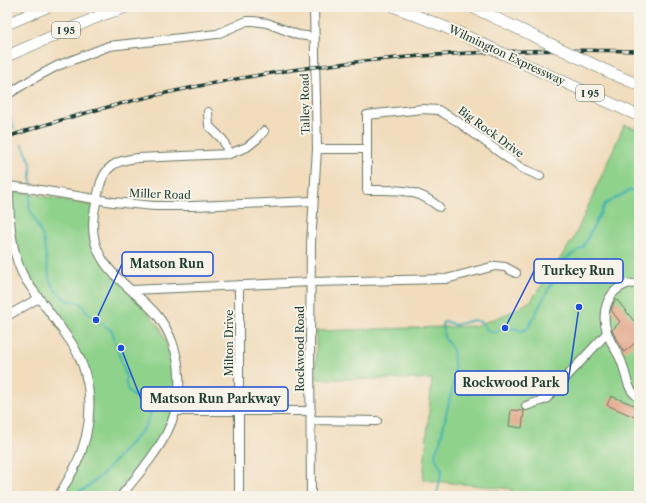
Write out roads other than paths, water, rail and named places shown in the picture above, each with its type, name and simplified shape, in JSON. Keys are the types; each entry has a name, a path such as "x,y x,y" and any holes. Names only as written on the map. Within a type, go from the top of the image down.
{"highway":[{"name":"I 95","path":"7,24 47,7"},
{"name":"I 95","path":"7,56 102,15 126,7"},
{"name":"Wilmington Expressway","path":"395,7 457,32 639,116"},
{"name":"I 95","path":"472,7 639,85"}],"street":[{"name":"Talley Road","path":"313,201 317,149 314,7"},
{"path":"7,95 57,66 109,46 217,34 247,21 253,20 266,23 298,35 315,37"},
{"name":"Big Rock Drive","path":"366,149 367,115 430,109 438,110 450,116 521,168 540,176"},
{"path":"208,112 209,126 223,140 229,154"},
{"path":"121,496 168,433 177,411 179,373 170,336 158,316 109,270 102,259 96,244 93,228 96,199 103,177 110,168 118,162 138,158 229,154 248,147 264,131"},
{"path":"317,149 366,149 367,190 412,192 426,198 439,207"},
{"path":"8,186 11,228 17,258 22,272 67,336 81,361 89,393 89,418 84,444 75,467 58,496"},
{"name":"Miller Road","path":"8,186 30,188 135,205 160,206 313,201"},
{"name":"Rockwood Road","path":"312,496 311,282 313,201"},
{"path":"131,290 311,282 446,279 495,266 506,267 516,273"},
{"path":"639,285 627,284 613,293 606,304 604,320 607,333 622,362 630,388 636,396 639,397"},
{"name":"Milton Drive","path":"239,285 239,496"},
{"path":"7,316 39,298"},
{"path":"526,406 546,399 607,333"},
{"path":"177,411 311,411"},
{"path":"311,420 377,421"}],"waterway":[{"path":"7,112 14,128"},
{"path":"22,144 31,163 31,187"},
{"path":"439,496 437,494 442,470 435,454 440,442 455,375 453,350 444,337 442,324 445,321 455,325 473,320 481,322 490,332 506,328 522,331 528,328 564,260 583,247 605,204 629,191 639,189"},
{"path":"31,191 29,207 43,238 50,281 56,291 67,300 78,302 88,313 112,331 126,377 126,385 128,390 133,396 145,396 151,401 152,410 145,427 104,473 85,489 78,492 75,496"},
{"path":"456,496 498,491 503,495 502,496"}],"railway":[{"path":"7,137 84,113 162,94 241,78 319,66 398,58 478,53 558,50 639,51"}],"place":[{"name":"Rockwood Park","path":"579,307"},
{"name":"Matson Run","path":"96,320"},
{"name":"Turkey Run","path":"505,328"},
{"name":"Matson Run Parkway","path":"121,348"}]}
